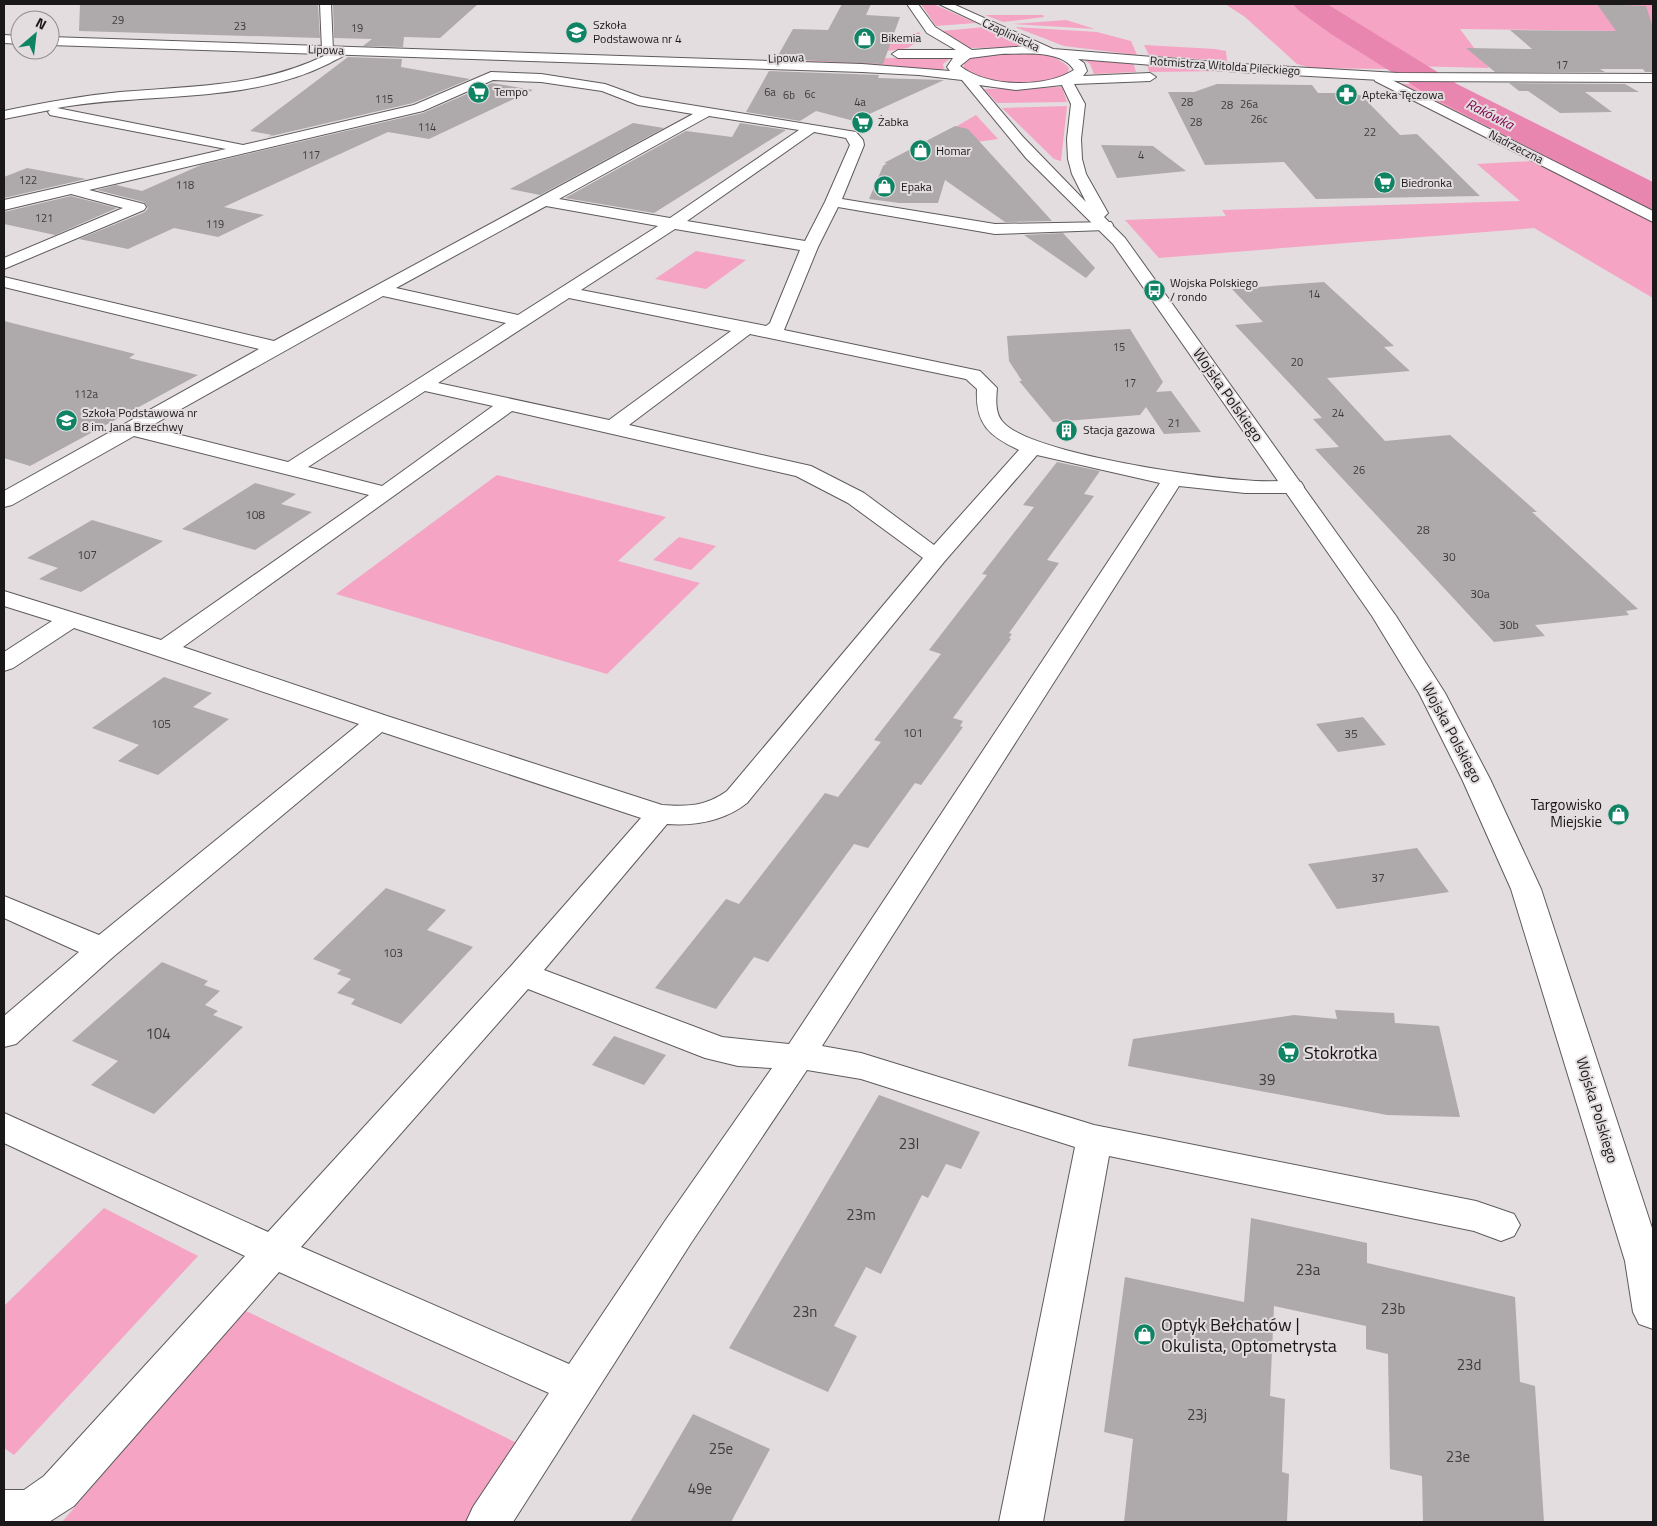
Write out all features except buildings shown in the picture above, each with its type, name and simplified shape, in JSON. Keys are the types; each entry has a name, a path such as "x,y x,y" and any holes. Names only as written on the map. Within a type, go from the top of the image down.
{"street":[{"path":"325,4 328,50"},
{"path":"912,4 931,30 971,54"},
{"name":"Czapliniecka","path":"944,4 1051,53 1065,57 1080,66 1080,72 1066,80"},
{"path":"931,30 924,44 916,49 889,54 971,54"},
{"name":"Lipowa","path":"60,41 912,70 1015,86 1034,86 1066,80"},
{"name":"Rotmistrza Witolda Pileckiego","path":"971,54 1001,50 1240,68 1398,77"},
{"path":"4,115 89,99 181,93 259,82 318,65 343,51"},
{"name":"Wojska Polskiego","path":"971,54 954,62 953,68 966,77 987,107 1075,200 1105,224"},
{"name":"Lipowa","path":"602,60 712,60 868,55"},
{"path":"4,205 418,108 479,80 498,75 541,78 605,88 638,101 851,135 856,140 857,145 833,202 810,247 778,326 770,332"},
{"path":"1066,80 1078,104 1094,84 1127,76"},
{"name":"Rotmistrza Witolda Pileckiego","path":"1066,80 1127,76 1163,77"},
{"name":"Rotmistrza Witolda Pileckiego","path":"1180,77 1653,78"},
{"name":"Nadrzeczna","path":"1380,78 1653,217"},
{"path":"4,103 229,145 242,150"},
{"name":"Wojska Polskiego","path":"1078,104 1074,139 1075,159 1079,174 1105,224 1384,616 1432,693 1476,779 1526,889 1644,1261 1653,1312"},
{"path":"4,500 276,347 706,112"},
{"path":"291,469 673,223 811,128"},
{"path":"4,264 138,207 74,190"},
{"path":"544,201 810,247"},
{"path":"833,202 995,229 1105,224"},
{"path":"4,282 276,347"},
{"path":"381,290 522,321"},
{"path":"565,292 745,329 770,332 942,366 974,375 986,388 986,406 992,424 1008,437 1032,448 1173,479 1245,487 1294,487"},
{"path":"613,427 745,329"},
{"path":"422,385 804,471 856,498 936,557"},
{"path":"164,649 509,404"},
{"path":"132,429 386,493"},
{"path":"4,598 164,649 378,722 660,814 692,816 708,813 728,805 737,797 936,557 1032,448"},
{"path":"488,1522 678,1232 798,1057 1173,479"},
{"path":"4,663 70,620"},
{"path":"4,1035 102,949 378,722"},
{"path":"4,1511 11,1513 41,1505 58,1491 522,974 660,814"},
{"path":"4,906 102,949"},
{"path":"522,974 717,1049 742,1055 834,1060 860,1066 1094,1139 1476,1216 1501,1224"},
{"path":"4,1127 274,1252 578,1387"},
{"path":"1021,1522 1094,1139"}],"shaded area":[{"path":"921,4 933,4 976,23 936,26"},
{"path":"1225,4 1653,4 1653,50 1639,49 1619,31 1460,29 1489,68 1407,66 1390,69 1312,68 1297,64 1245,17"},
{"path":"985,15 1043,15 1044,17 1003,22"},
{"path":"1066,20 1095,29 1013,24"},
{"path":"985,27 1027,47 968,48 941,31"},
{"path":"1015,27 1097,32 1131,41 1137,55 1064,46"},
{"path":"919,32 922,38 908,48 887,51 886,43"},
{"path":"1144,45 1226,51 1227,61 1154,56 1149,55"},
{"path":"995,53 1035,53 1045,55 1062,62 1069,68 1068,73 1045,81 1015,83 986,79 964,69 964,64 970,59"},
{"path":"953,56 943,64 944,69 941,70 774,62"},
{"path":"1083,59 1133,62 1136,72 1094,74 1090,64"},
{"path":"1147,63 1229,71 1149,72"},
{"path":"1383,83 1457,86 1511,118 1653,186 1653,298 1534,228 1159,258 1125,220 1226,216 1222,210 1520,201 1477,164 1532,161"},
{"path":"1062,87 1067,102 997,103 984,89"},
{"path":"1067,106 1061,161 1054,159 1002,108"},
{"path":"976,115 998,139 969,143 940,136"},
{"path":"696,251 746,260 706,289 655,279"},
{"path":"497,475 666,517 618,561 700,583 607,674 336,594"},
{"path":"679,537 716,546 691,570 653,560"},
{"path":"104,1208 198,1256 14,1455 4,1448 4,1306"},
{"path":"244,1310 519,1444 465,1522 62,1522"}],"waterway":[{"name":"Rakówka","path":"1308,4 1342,28 1445,91 1653,197"}],"place":[{"name":"Szkoła Podstawowa nr 4","path":"577,32"},
{"name":"Bikemia","path":"865,38"},
{"name":"Tempo","path":"478,92"},
{"name":"Apteka Tęczowa","path":"1346,95"},
{"name":"Żabka","path":"862,122"},
{"name":"Homar","path":"920,151"},
{"name":"Biedronka","path":"1385,183"},
{"name":"Epaka","path":"885,187"},
{"name":"Wojska Polskiego / rondo","path":"1154,290"},
{"name":"Szkoła Podstawowa nr 8 im. Jana Brzechwy","path":"66,420"},
{"name":"Stacja gazowa","path":"1067,430"},
{"name":"Targowisko Miejskie","path":"1618,814"},
{"name":"Stokrotka","path":"1288,1053"},
{"name":"Optyk Bełchatów | Okulista, Optometrysta","path":"1145,1335"}]}
